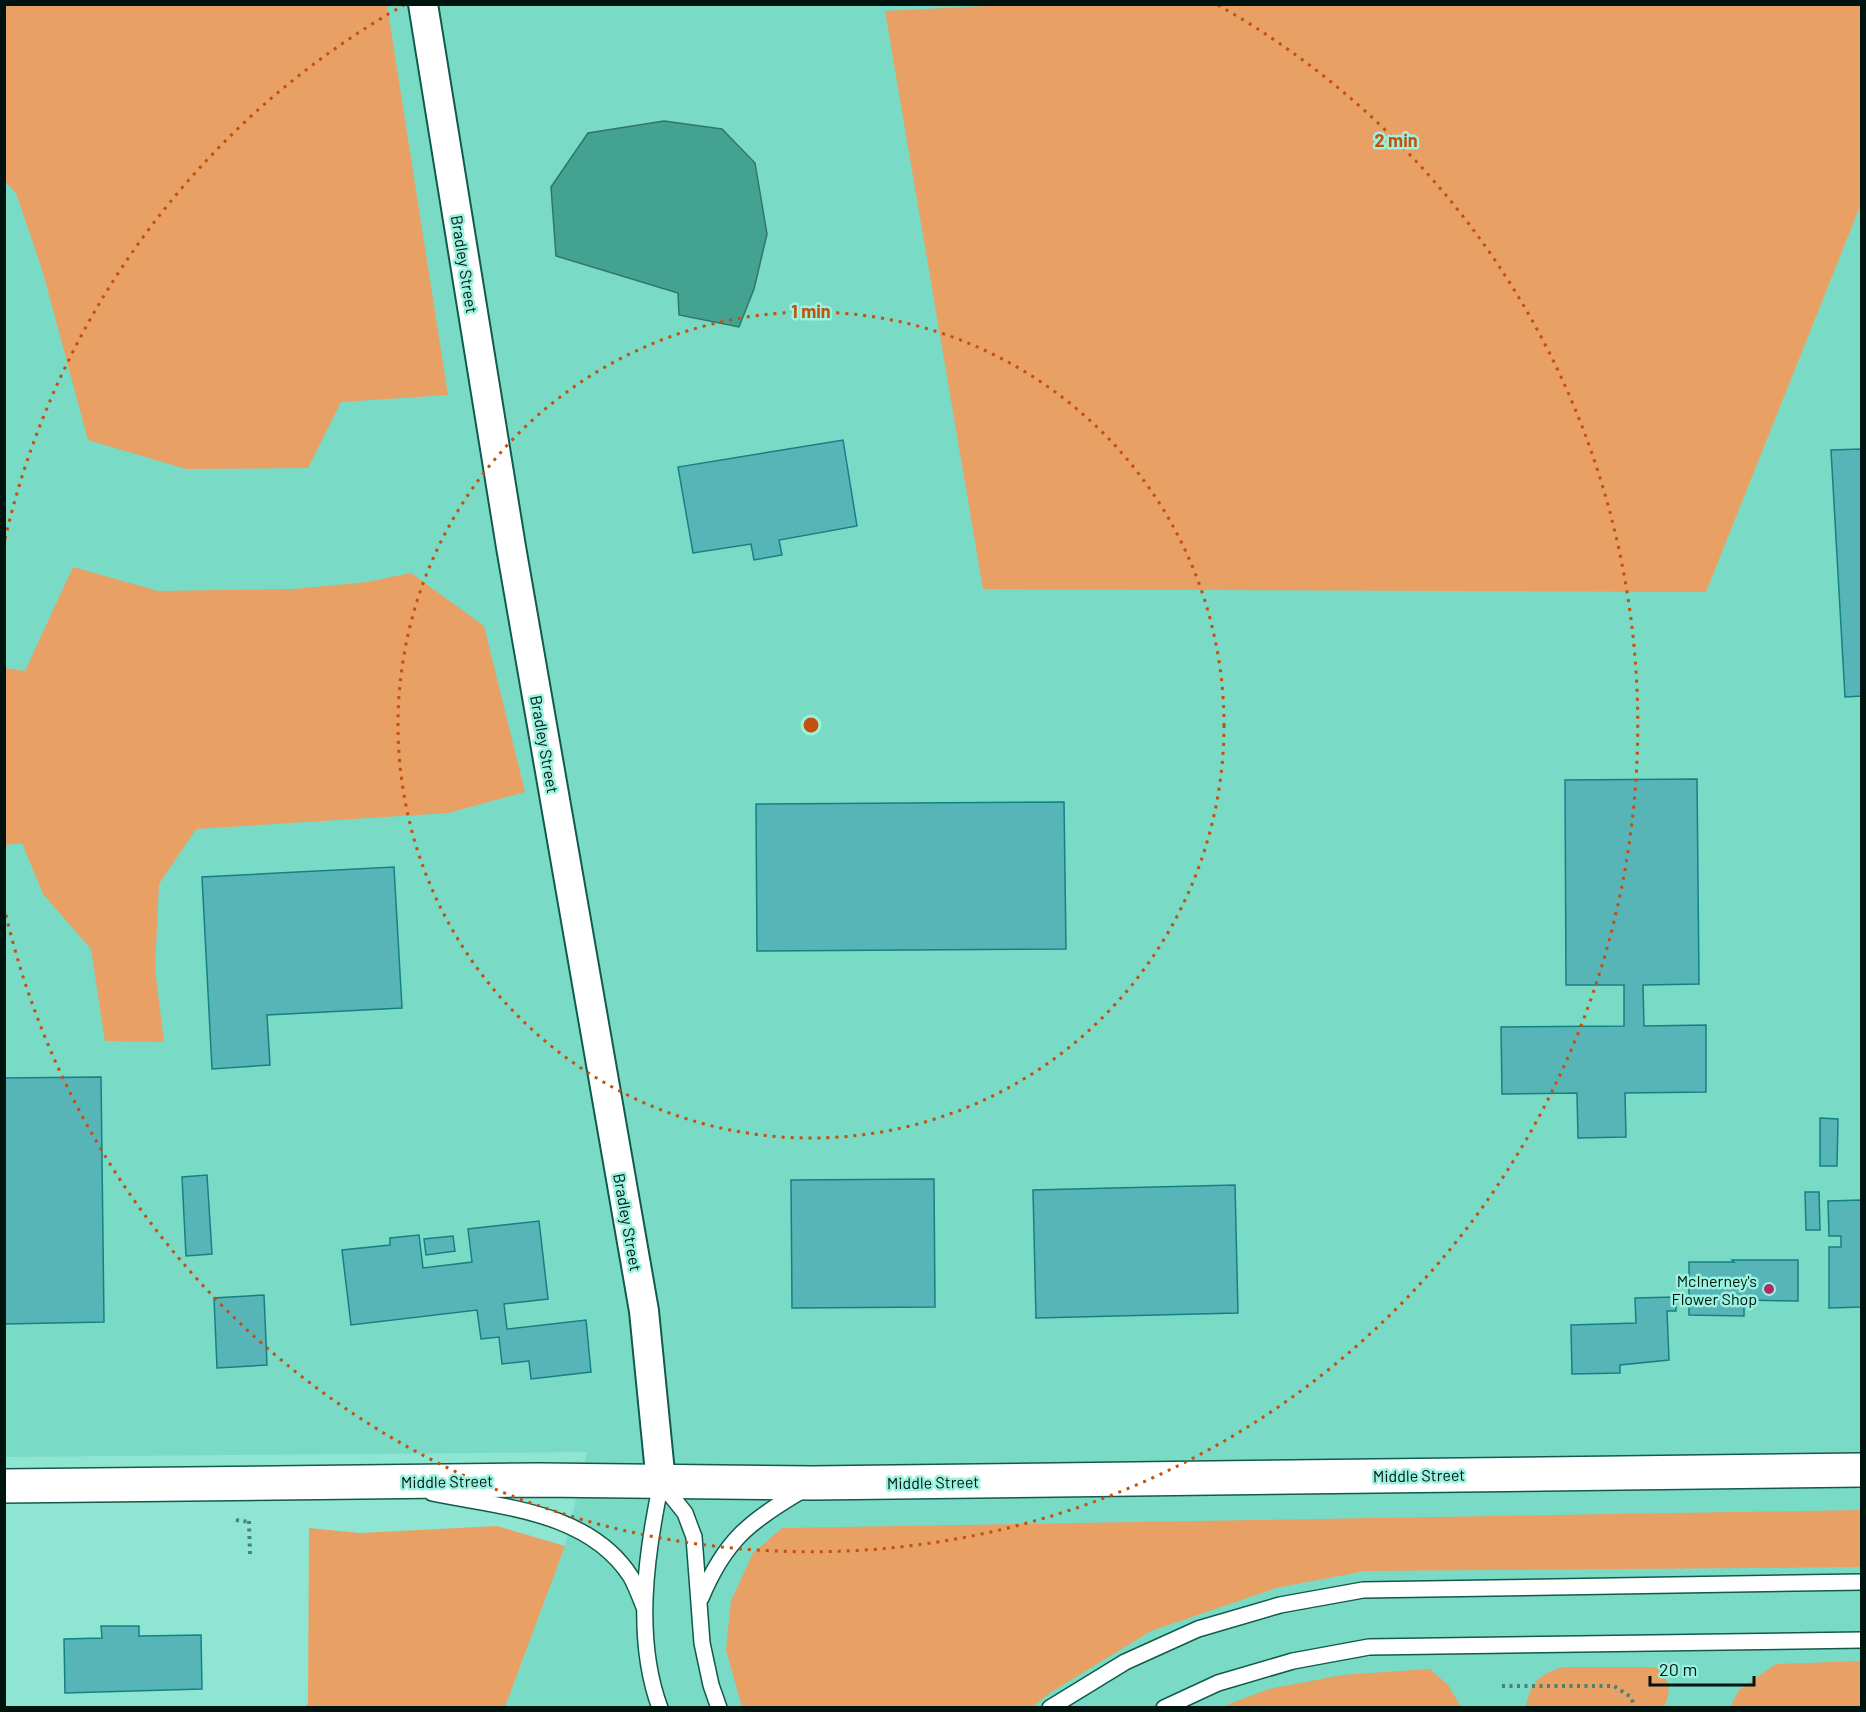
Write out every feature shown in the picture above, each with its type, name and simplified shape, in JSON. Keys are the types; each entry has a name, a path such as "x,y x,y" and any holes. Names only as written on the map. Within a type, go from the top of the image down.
{"street":[{"name":"Bradley Street","path":"423,4 508,527 644,1311 661,1483"},
{"name":"Middle Street","path":"4,1486 540,1480 813,1483 1862,1470"}],"lane":[{"path":"376,1482 549,1518 585,1533 610,1553 630,1577 644,1607"},
{"path":"661,1483 685,1513 694,1537 702,1643 711,1685 719,1707"},
{"path":"660,1707 648,1650 644,1607 651,1534 661,1483"},
{"path":"700,1601 713,1569 736,1537 766,1512 813,1483"},
{"path":"1050,1707 1125,1662 1198,1629 1280,1605 1363,1590 1862,1582"},
{"path":"1164,1707 1218,1683 1293,1661 1369,1647 1862,1640"}],"path":[{"path":"1502,1686 1614,1686 1631,1697 1635,1707"}],"shaded area":[{"path":"5,4 387,5 448,395 341,402 308,468 186,469 88,440 42,269 16,193 5,181"},
{"path":"4,5 1005,5 885,12 1706,592 1861,204 1861,1707 505,1707 565,1546 587,1452 5,1457"},
{"path":"1005,5 1861,5 1861,204 1706,592 983,589 885,11"},
{"path":"664,121 722,129 755,163 767,234 754,289 739,327 679,315 678,293 556,256 551,187 588,133"},
{"path":"73,567 158,591 294,589 367,582 411,573 484,626 525,792 448,813 196,829 159,884 155,969 164,1042 105,1041 91,949 43,894 22,843 5,845 5,668 25,671"},
{"path":"1861,1510 1861,1567 1365,1571 1276,1588 1151,1631 1051,1692 1032,1707 742,1707 726,1650 731,1601 753,1553 782,1528"},
{"path":"497,1526 565,1546 505,1707 304,1707 308,1704 309,1528 360,1533"},
{"path":"1861,1661 1861,1707 1730,1707 1739,1690 1776,1664"},
{"path":"1562,1667 1655,1667 1667,1680 1669,1690 1667,1701 1664,1707 1526,1707 1530,1691 1537,1681"},
{"path":"1430,1669 1448,1685 1461,1707 1221,1707 1269,1689 1342,1675"}],"building":[{"path":"843,440 857,526 779,540 782,555 754,560 751,544 693,553 678,467"},
{"path":"1862,449 1862,696 1845,697 1831,450"},
{"path":"1697,779 1699,984 1643,985 1644,1026 1706,1025 1706,1092 1625,1093 1626,1137 1578,1138 1577,1093 1502,1094 1501,1027 1624,1026 1624,985 1566,985 1565,780"},
{"path":"1064,802 1066,949 757,951 756,804"},
{"path":"394,867 402,1008 267,1015 270,1065 212,1069 202,877"},
{"path":"101,1077 104,1322 4,1324 4,1078"},
{"path":"1820,1118 1838,1119 1837,1166 1820,1166"},
{"path":"207,1175 212,1254 186,1256 182,1177"},
{"path":"934,1179 935,1307 792,1308 791,1180"},
{"path":"1235,1185 1238,1313 1036,1318 1033,1190"},
{"path":"1805,1192 1819,1192 1820,1230 1806,1230"},
{"path":"1862,1200 1862,1307 1829,1308 1829,1247 1841,1247 1841,1236 1829,1236 1828,1201"},
{"path":"539,1221 548,1299 504,1304 507,1329 586,1320 591,1372 531,1379 529,1361 502,1364 499,1337 481,1339 477,1310 351,1325 342,1250 390,1245 390,1238 419,1235 423,1268 472,1262 468,1229"},
{"path":"453,1236 455,1251 426,1255 424,1239"},
{"path":"1732,1260 1798,1260 1798,1301 1744,1300 1744,1316 1689,1315 1689,1262 1734,1262"},
{"path":"264,1295 267,1365 217,1368 214,1298"},
{"path":"1676,1297 1676,1311 1667,1311 1669,1360 1620,1365 1620,1373 1572,1374 1571,1325 1636,1323 1635,1298"},
{"path":"101,1626 139,1626 139,1636 201,1635 202,1689 65,1693 64,1639 102,1638"}],"place":[{"name":"McInerney's Flower Shop","path":"1769,1289"}]}
